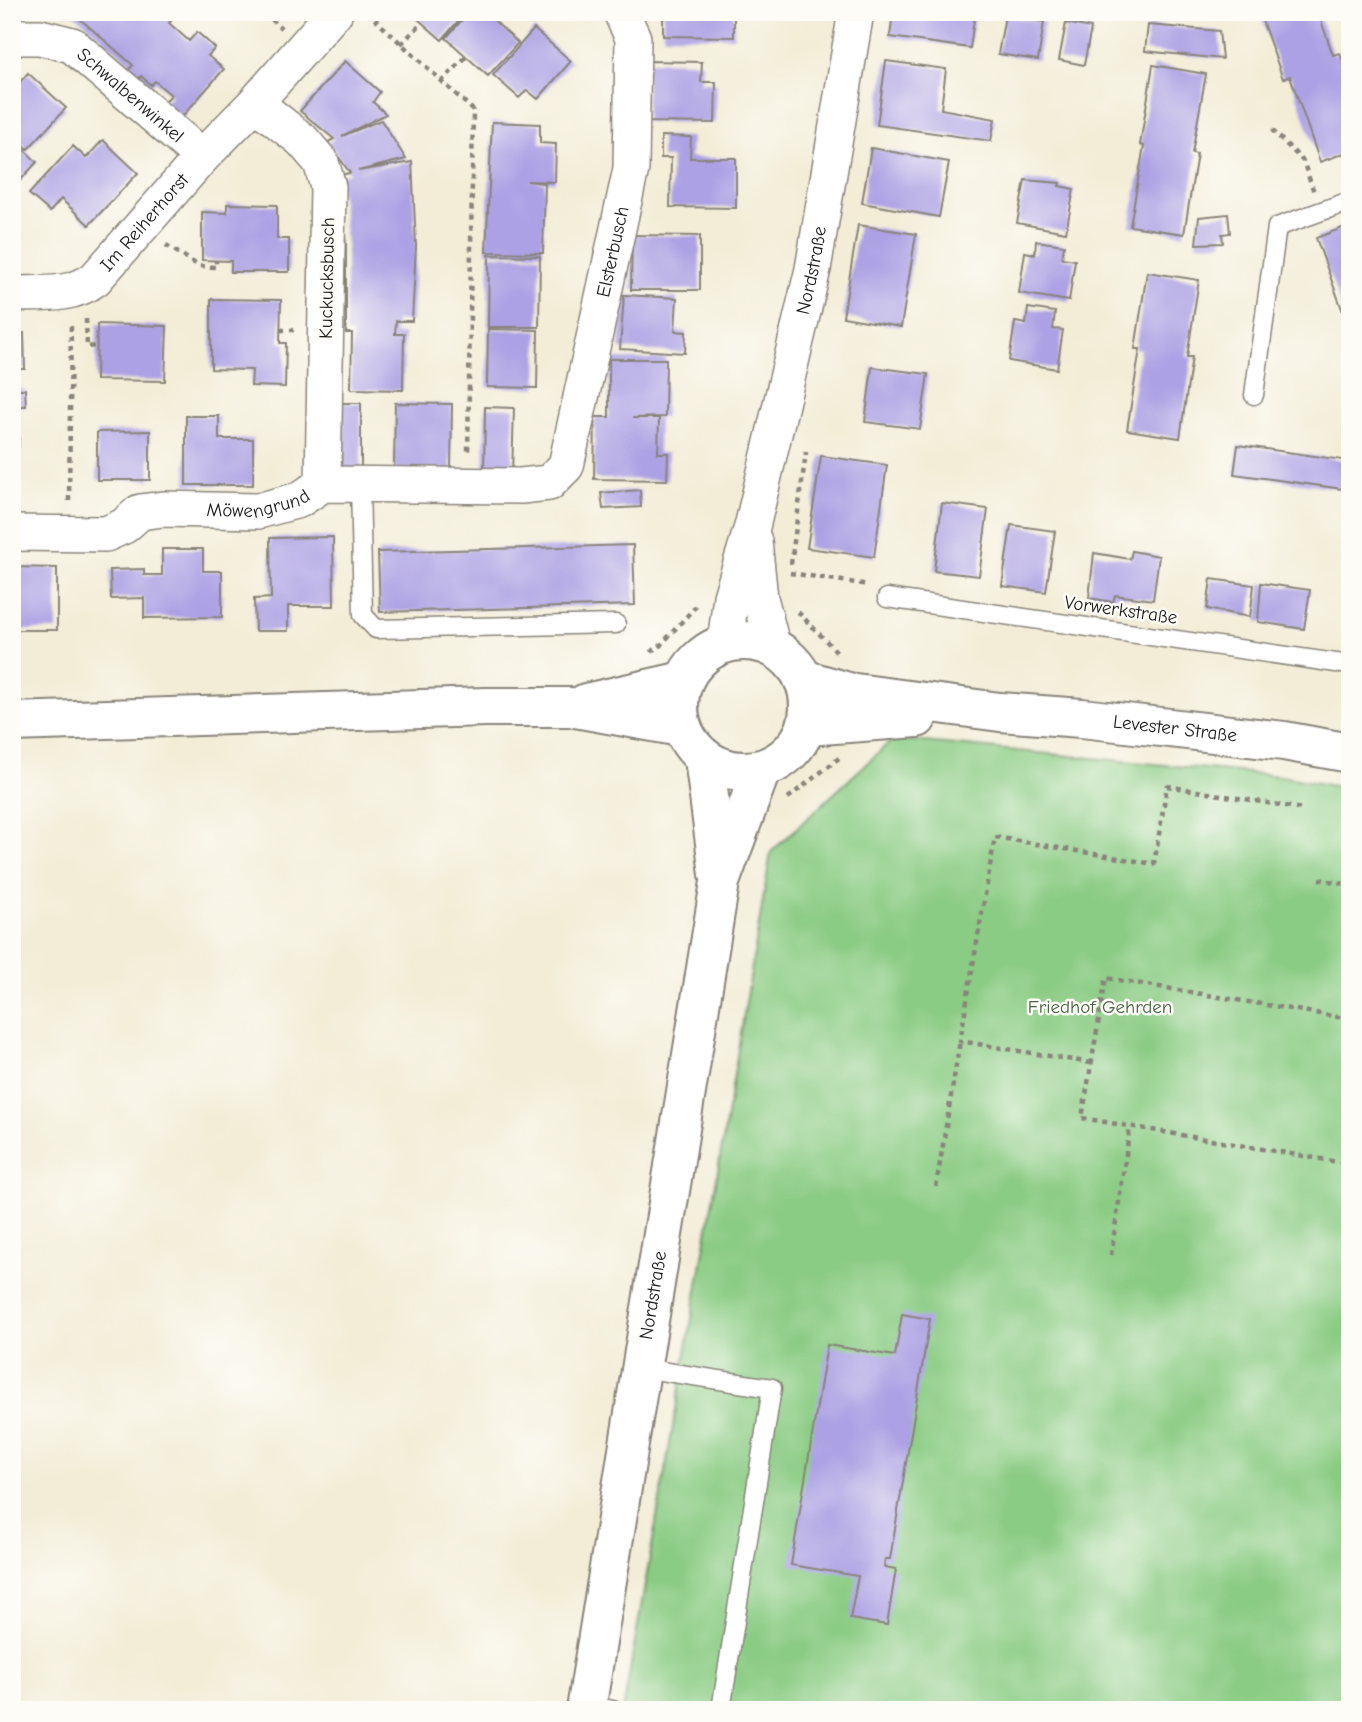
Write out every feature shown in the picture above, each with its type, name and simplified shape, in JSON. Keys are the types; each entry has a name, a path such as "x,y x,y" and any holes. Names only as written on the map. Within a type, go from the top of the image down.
{"street":[{"name":"Im Reiherhorst","path":"71,292 95,279 335,12"},
{"name":"Elsterbusch","path":"549,483 566,466 631,169 633,38 621,12"},
{"name":"Nordstraße","path":"773,648 759,598 752,527 813,269 856,12"},
{"name":"Schwalbenwinkel","path":"12,37 40,37 72,45 202,157"},
{"name":"Kuckucksbusch","path":"254,103 302,140 321,162 328,187 323,484"},
{"path":"12,294 71,292"},
{"name":"Möwengrund","path":"12,533 106,534 124,526 140,512 163,509 258,511 299,500 323,484 521,486 549,483"},
{"name":"Nordstraße","path":"725,643 759,598"},
{"path":"759,642 773,648 790,661 803,679 808,693 807,726 795,748 780,761 761,770 741,772 721,768 704,758 690,744 681,727 678,707 683,681 702,655 725,643 759,642"},
{"name":"Levester Straße","path":"803,679 848,692 1000,712 1082,718 1284,741 1350,753"},
{"path":"569,707 683,681"},
{"path":"12,722 485,707 569,707 681,727"},
{"name":"Levester Straße","path":"807,726 1000,712"},
{"name":"Nordstraße","path":"704,758 720,882"},
{"name":"Nordstraße","path":"595,1708 641,1368 720,882 761,770"}],"lane":[{"path":"1254,395 1278,226 1350,201"},
{"path":"360,484 363,615 376,629 616,624"},
{"name":"Vorwerkstraße","path":"887,598 1350,665"},
{"path":"641,1368 772,1388 721,1710"}],"path":[{"path":"367,12 473,110 467,485"},
{"path":"401,44 422,23"},
{"path":"442,82 467,57"},
{"path":"1272,130 1303,161 1309,181"},
{"path":"140,229 199,266 216,267 216,261"},
{"path":"69,534 71,292"},
{"path":"642,658 660,646 703,598 759,598 790,573 806,452"},
{"path":"790,573 868,584 887,598"},
{"path":"936,1187 995,837 1154,864 1167,786 1303,809"},
{"path":"1319,879 1350,885"},
{"path":"1350,1019 1106,978 1082,1118 1350,1164"},
{"path":"960,1041 1091,1063"},
{"path":"1111,1255 1130,1127"}],"green space":[{"name":"Friedhof Gehrden","path":"893,739 1281,776 1350,789 1350,1710 623,1710 771,852"}],"building":[{"path":"72,12 171,12 175,16 169,23 189,41 197,32 215,48 208,56 224,69 181,118 164,103 171,95 155,81 151,85 141,76 136,83 125,74 133,65"},
{"path":"410,12 466,12 442,40"},
{"path":"469,12 485,12 518,43 488,76 446,38"},
{"path":"663,12 734,12 734,37 663,36"},
{"path":"893,12 975,12 970,48 890,37"},
{"path":"1259,12 1318,12 1333,55 1340,53 1350,81 1350,151 1320,162 1290,76 1283,79"},
{"path":"1005,16 1044,22 1038,60 998,54"},
{"path":"1066,23 1091,28 1084,65 1059,60"},
{"path":"1148,25 1219,31 1222,59 1145,51"},
{"path":"534,29 571,61 538,99 527,90 519,98 493,75"},
{"path":"345,61 380,92 373,102 386,114 342,136 381,120 406,159 358,171 412,162 416,246 412,321 396,321 395,334 404,334 403,390 351,389 352,333 346,333 346,245 339,175 350,173 328,142 334,139 300,111"},
{"path":"647,61 702,62 701,82 716,82 715,123 646,122"},
{"path":"886,61 946,69 941,109 995,119 991,141 877,125"},
{"path":"1153,65 1206,74 1192,153 1197,154 1184,234 1130,226 1144,146 1140,145"},
{"path":"28,73 66,108 28,149 12,134 12,91"},
{"path":"492,122 540,124 540,143 556,144 555,182 527,181 545,183 543,253 486,252"},
{"path":"661,136 691,137 690,158 736,158 736,208 670,207 671,158 661,158"},
{"path":"103,140 138,173 89,225 61,199 50,212 29,194 73,146 86,158"},
{"path":"15,141 37,162 18,183 12,178 12,144"},
{"path":"871,148 949,162 939,217 862,203"},
{"path":"1025,180 1060,183 1059,186 1074,189 1066,232 1017,223"},
{"path":"227,204 277,205 277,239 289,239 289,272 231,272 231,261 202,260 202,212 227,213"},
{"path":"1228,214 1230,233 1222,234 1223,243 1196,244 1199,217"},
{"path":"858,225 916,234 901,327 843,317"},
{"path":"1350,225 1350,328 1349,328 1316,238"},
{"path":"632,235 700,236 700,290 631,290"},
{"path":"1036,241 1064,245 1062,258 1075,260 1069,301 1019,293 1025,252 1035,254"},
{"path":"489,255 540,256 539,327 488,327"},
{"path":"1147,272 1199,280 1187,357 1192,357 1180,438 1127,430 1140,349 1135,349"},
{"path":"624,295 677,298 675,331 686,332 685,353 620,349"},
{"path":"211,299 281,300 280,343 286,343 285,387 251,386 252,370 211,369"},
{"path":"1028,308 1055,312 1053,329 1063,330 1057,369 1009,361 1015,322 1026,324"},
{"path":"97,324 167,326 165,381 96,380"},
{"path":"488,329 538,330 537,388 487,387"},
{"path":"12,333 24,333 25,369 12,369"},
{"path":"609,359 666,359 665,417 632,418 659,418 658,453 668,453 667,480 594,479 595,417 609,417"},
{"path":"872,367 928,374 920,429 865,422"},
{"path":"12,389 25,389 26,406 12,406"},
{"path":"332,403 361,403 361,469 331,469"},
{"path":"395,403 452,404 451,471 394,470"},
{"path":"485,407 514,408 512,474 484,473"},
{"path":"12,415 19,415 19,447 12,447"},
{"path":"186,416 219,416 219,439 253,439 253,485 186,485"},
{"path":"150,431 150,480 97,480 97,432"},
{"path":"1238,445 1350,461 1350,490 1234,474"},
{"path":"821,456 887,465 874,557 807,548"},
{"path":"12,479 17,479 17,502 12,502"},
{"path":"640,490 641,507 603,509 601,493"},
{"path":"942,503 988,509 979,576 934,571"},
{"path":"1011,525 1055,531 1046,592 1002,586"},
{"path":"333,537 334,606 288,606 288,631 255,631 254,599 271,598 270,538"},
{"path":"633,545 635,605 380,612 378,552"},
{"path":"162,549 203,549 203,571 222,571 222,617 144,618 144,598 111,599 110,570 144,569 144,575 162,575"},
{"path":"1132,551 1159,556 1153,600 1115,595 1113,602 1089,598 1094,553 1130,559"},
{"path":"12,567 57,568 57,630 12,630"},
{"path":"1211,579 1254,585 1250,617 1207,609"},
{"path":"1261,583 1310,590 1304,629 1258,622"},
{"path":"902,1314 930,1319 890,1559 885,1559 884,1567 896,1569 887,1625 850,1619 858,1576 791,1565 827,1345 895,1356"}]}
